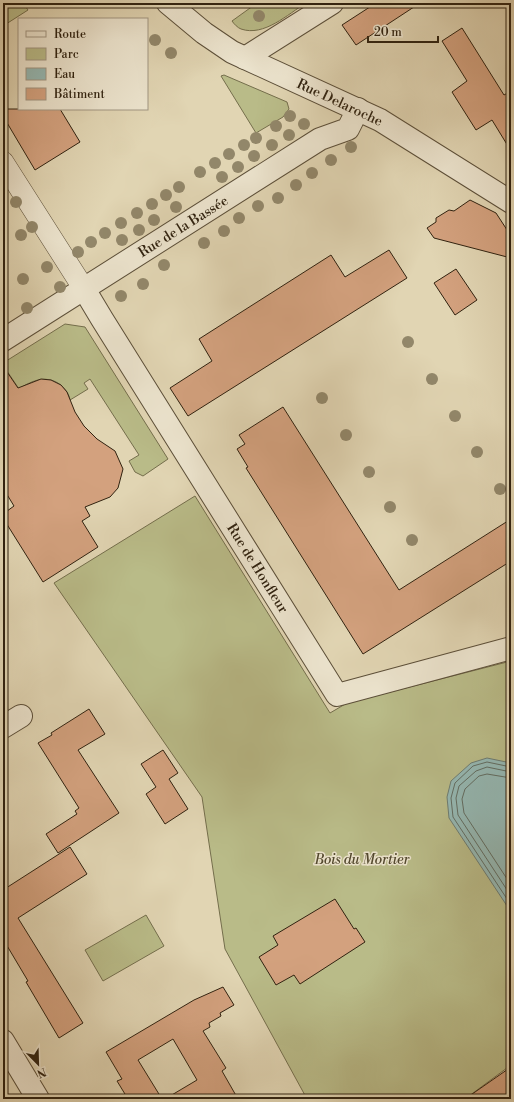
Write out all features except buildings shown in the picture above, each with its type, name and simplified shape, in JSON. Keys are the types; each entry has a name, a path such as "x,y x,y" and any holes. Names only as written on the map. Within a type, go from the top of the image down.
{"street":[{"name":"Rue Delaroche","path":"168,3 204,33 246,58 380,120 511,202"},
{"path":"246,58 332,3"},
{"name":"Rue de la Bassée","path":"3,340 320,139 348,129 358,110"},
{"path":"3,162 84,289"},
{"name":"Rue de Honfleur","path":"84,289 337,695 511,648"},
{"path":"3,727 21,716"},
{"path":"3,1041 38,1099"}],"green space":[{"path":"12,3 23,3 28,10 3,26 3,9"},
{"path":"257,3 306,3 284,18 258,30 250,31 236,26 232,21"},
{"path":"224,75 287,102 289,109 283,117 256,133 221,76"},
{"path":"65,324 85,327 168,459 143,476 135,472 129,461 139,455 90,379 84,383 88,389 70,400 68,394 62,386 51,380 46,379 35,381 19,389 3,365 3,363"},
{"name":"Bois du Mortier","path":"195,496 330,713 347,703 511,661 511,1065 465,1099 307,1099 225,949 202,797 54,583"},
{"path":"146,915 164,946 103,981 85,950"}],"water":[{"path":"487,758 511,763 511,912 449,818 447,797 451,781 471,763"}]}
